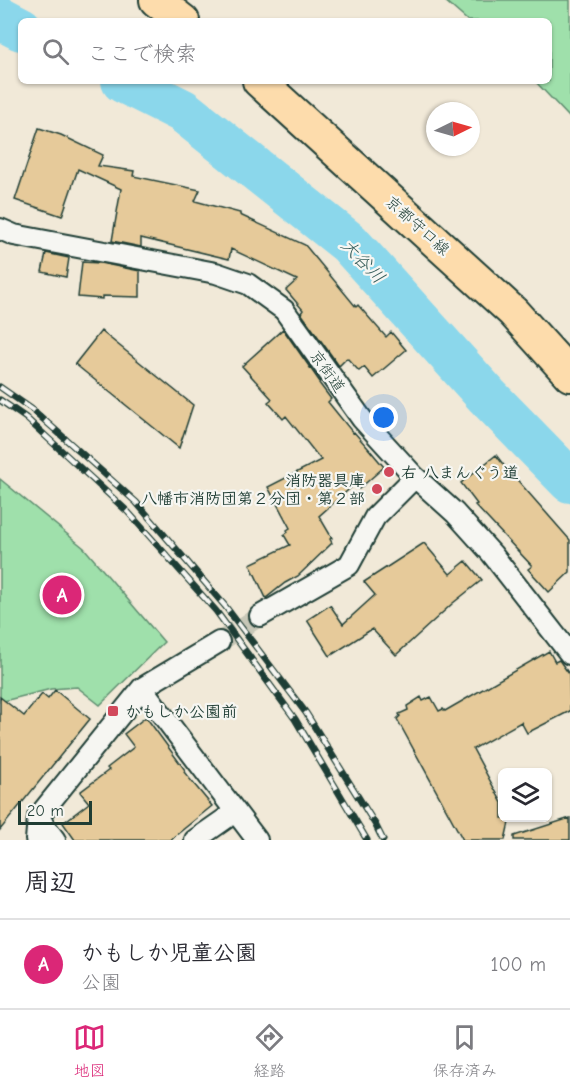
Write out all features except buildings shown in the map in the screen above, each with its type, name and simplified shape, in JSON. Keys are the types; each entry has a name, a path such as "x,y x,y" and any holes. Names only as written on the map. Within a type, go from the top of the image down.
{"main road":[{"path":"156,0 179,18"},
{"name":"京都守口線","path":"262,84 513,312 570,375"}],"street":[{"name":"京街道","path":"0,229 14,235 216,273 248,284 284,310 362,419 415,477 455,513 492,554 570,654"},
{"path":"260,616 349,566 375,517 415,477"},
{"path":"36,840 38,817 142,688 219,642"},
{"path":"142,688 257,840"},
{"path":"195,840 236,812"},
{"path":"38,817 55,840"}],"green space":[{"path":"444,0 570,0 570,118 538,84 552,84 552,18 465,18"},
{"path":"0,479 84,548 164,642 100,705 77,687 51,689 0,702"}],"waterway":[{"name":"大谷川","path":"0,18 18,27"},
{"name":"大谷川","path":"129,84 183,111 349,243 487,396 570,481"}],"tunnel":[{"path":"219,642 260,616"}],"railway":[{"path":"0,387 33,410 136,502 225,606 306,713 383,840"},
{"path":"0,400 26,418 128,512 216,611 295,719 367,840"}],"place":[{"name":"右 八まんぐう道","path":"389,472"},
{"name":"消防器具庫 八幡市消防団第２分団・第２部","path":"377,489"},
{"name":"かもしか児童公園","path":"62,595"},
{"name":"かもしか公園前","path":"113,711"}]}
